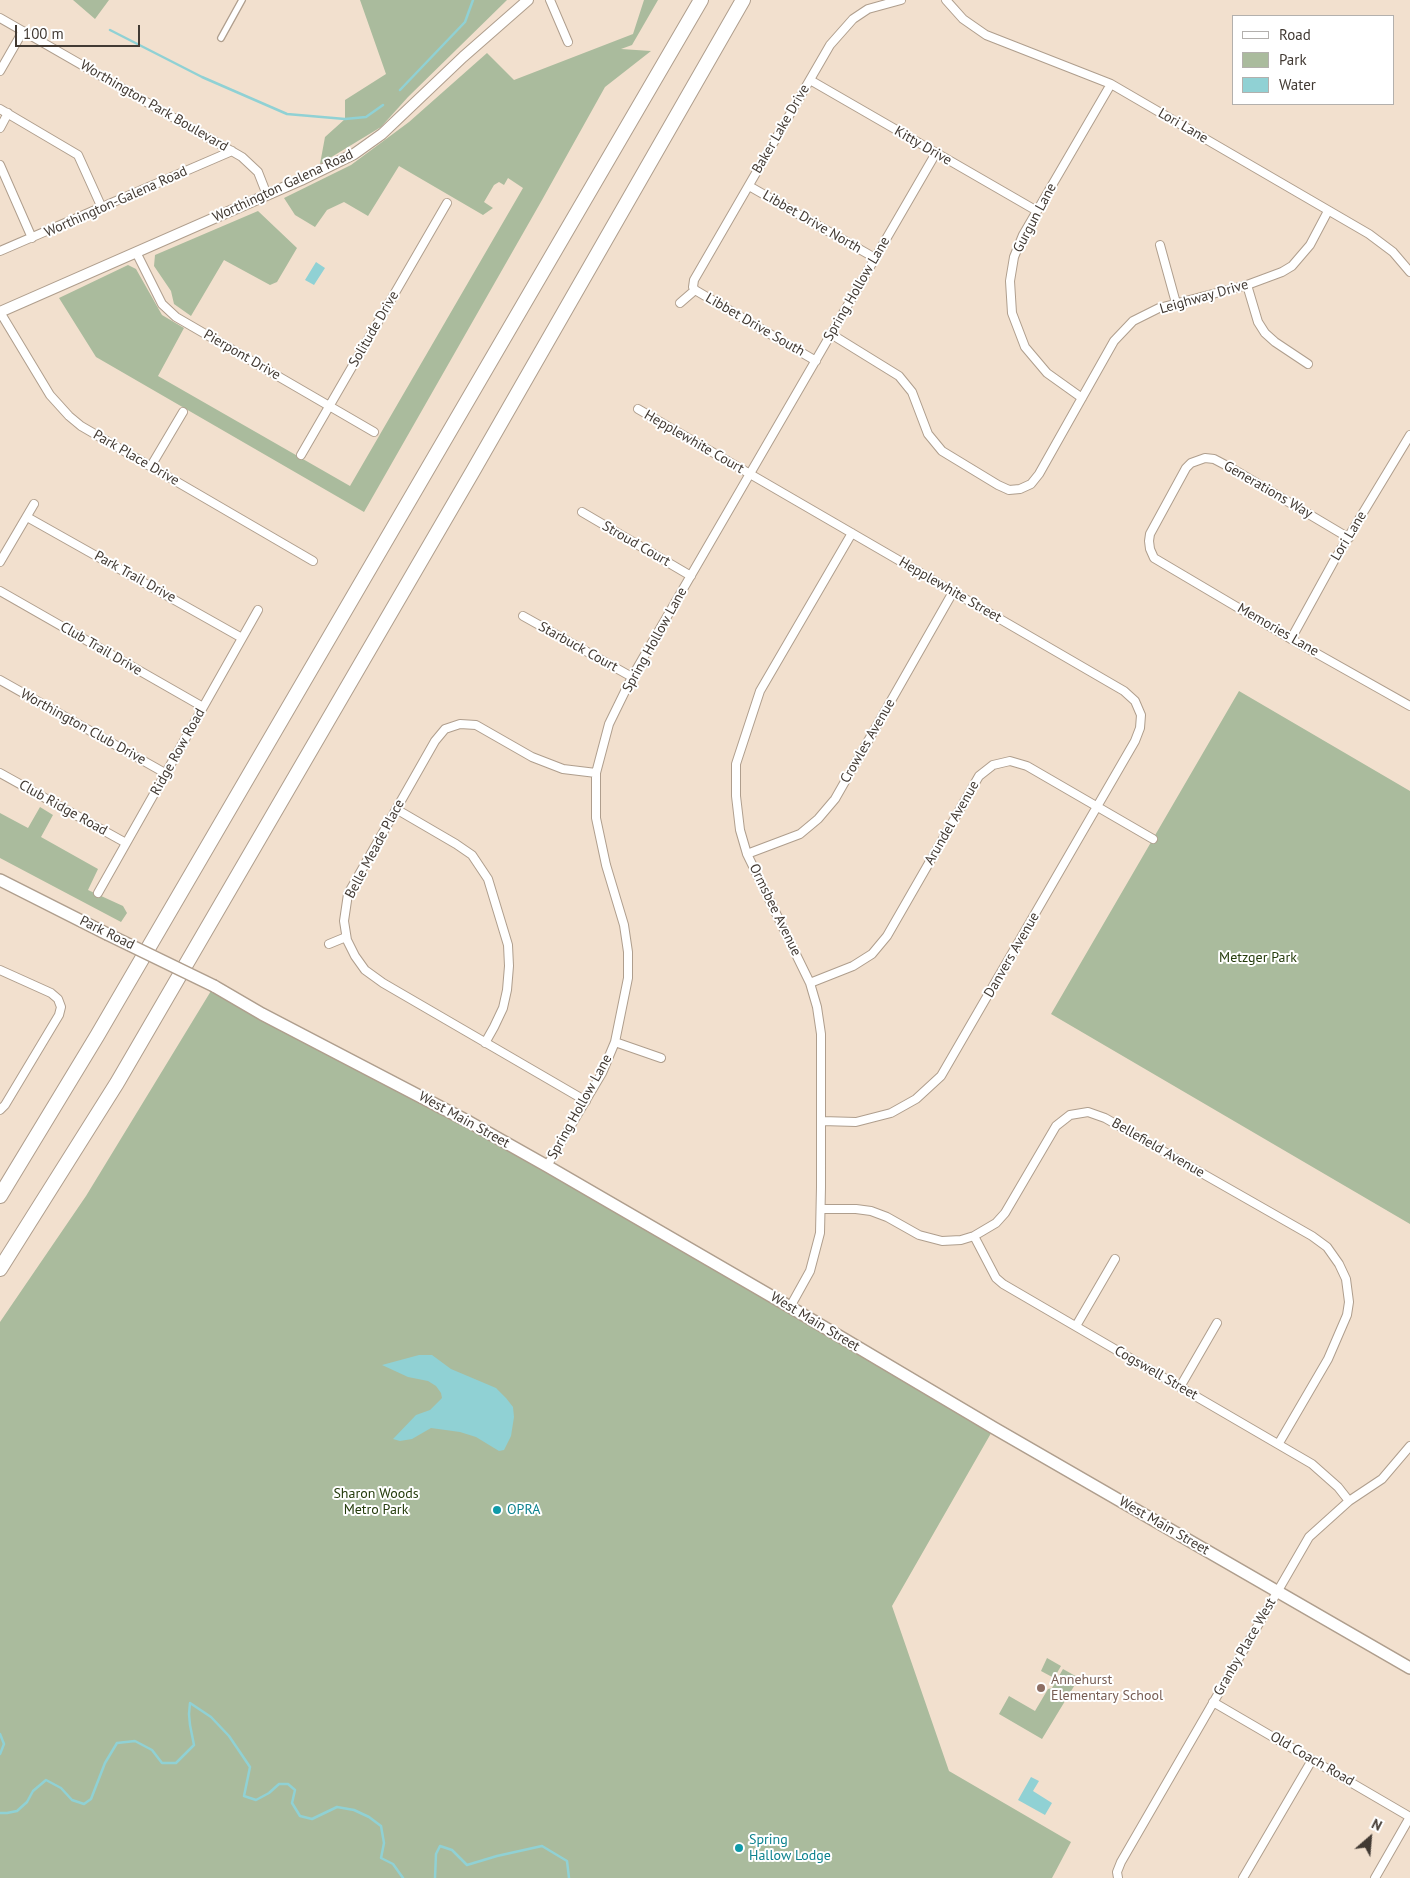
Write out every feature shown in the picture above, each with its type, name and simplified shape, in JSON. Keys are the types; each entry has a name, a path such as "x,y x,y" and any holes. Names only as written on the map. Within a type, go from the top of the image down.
{"highway":[{"path":"0,1196 97,1036 701,0"},
{"path":"0,1269 136,1051 744,0"},
{"path":"729,24 747,0"}],"main road":[{"name":"Park Road","path":"0,880 214,986"},
{"name":"West Main Street","path":"214,986 262,1014 460,1117 547,1166 994,1428 1410,1668"}],"street":[{"path":"221,38 242,0"},
{"name":"Worthington Galena Road","path":"0,312 325,170 354,154 382,134 463,57 528,0"},
{"path":"550,0 568,42"},
{"name":"Baker Lake Drive","path":"695,290 694,280 830,45 852,19 868,8 900,0"},
{"name":"Lori Lane","path":"946,0 963,19 986,35 1111,84 1382,242 1410,272"},
{"name":"Worthington Park Boulevard","path":"0,18 252,164 258,172 267,195"},
{"path":"0,71 23,31"},
{"name":"Kitty Drive","path":"810,80 1037,211"},
{"name":"Gurgun Lane","path":"1082,398 1056,381 1036,361 1020,335 1012,313 1010,281 1014,257 1023,234 1111,84"},
{"path":"0,109 78,155 102,208"},
{"path":"0,128 8,113"},
{"name":"Worthington-Galena Road","path":"0,251 232,151"},
{"name":"Spring Hollow Lane","path":"547,1166 602,1073 615,1042 628,978 628,952 624,925 606,865 596,818 596,773 609,724 632,677 936,153"},
{"path":"0,165 32,238"},
{"name":"Libbet Drive North","path":"749,186 875,258"},
{"name":"Solitude Drive","path":"301,455 447,203"},
{"name":"Leighway Drive","path":"832,334 898,376 912,392 928,434 942,451 998,485 1009,490 1020,489 1031,484 1039,474 1114,341 1134,321 1159,308 1247,285 1274,276 1292,266 1310,245 1328,211"},
{"path":"1160,245 1176,303"},
{"name":"Pierpont Drive","path":"136,252 162,304 176,317 374,432"},
{"path":"1247,285 1258,322 1265,333 1274,342 1308,364"},
{"path":"680,303 695,290"},
{"name":"Libbet Drive South","path":"695,290 816,361"},
{"name":"Park Place Drive","path":"0,312 50,395 81,426 313,561"},
{"name":"Hepplewhite Court","path":"638,409 750,474"},
{"path":"151,466 183,412"},
{"name":"Lori Lane","path":"1291,639 1348,538 1410,435"},
{"name":"Generations Way","path":"1150,549 1150,534 1186,468 1191,463 1205,458 1214,459 1233,469 1348,538"},
{"name":"Hepplewhite Street","path":"750,474 1124,691 1135,701 1140,715"},
{"path":"0,562 34,504"},
{"name":"Stroud Court","path":"582,512 691,576"},
{"name":"Park Trail Drive","path":"27,517 242,638"},
{"name":"Ormsbee Avenue","path":"790,1307 810,1271 820,1233 822,1121 820,1034 817,1007 810,983 748,854 740,830 736,764 760,691 852,533"},
{"name":"Memories Lane","path":"1150,549 1154,558 1291,639 1410,706"},
{"name":"Club Trail Drive","path":"0,592 203,707"},
{"name":"Crowles Avenue","path":"748,854 800,834 818,819 835,799 953,592"},
{"name":"Ridge Row Road","path":"98,893 258,610"},
{"name":"Starbuck Court","path":"523,616 632,677"},
{"name":"Worthington Club Drive","path":"0,680 165,774"},
{"name":"Danvers Avenue","path":"822,1121 856,1122 891,1113 916,1100 941,1076 1135,740 1140,728 1140,715"},
{"name":"Belle Meade Place","path":"586,1101 382,983 365,970 355,956 346,937 344,921 348,894 435,741 445,730 460,724 476,725 532,757 563,769 596,773"},
{"name":"Arundel Avenue","path":"810,983 853,966 872,954 886,936 979,776 993,765 1001,762 1018,763 1153,839"},
{"name":"Club Ridge Road","path":"0,773 126,843"},
{"path":"396,809 472,855 488,879 508,946 510,966 503,1008 484,1043"},
{"path":"329,944 346,937"},
{"path":"0,970 51,993 58,999 61,1007 59,1015 5,1105 0,1110"},
{"path":"615,1042 661,1058"},
{"name":"Bellefield Avenue","path":"821,1209 871,1211 887,1217 919,1235 942,1241 961,1240 974,1236 996,1223 1005,1213 1056,1126 1070,1115 1088,1112 1105,1118 1312,1236 1327,1247 1339,1264 1346,1280 1349,1302 1347,1315 1328,1359 1278,1443"},
{"name":"Cogswell Street","path":"974,1236 996,1278 1023,1297 1312,1464 1338,1487 1349,1502"},
{"path":"1076,1326 1115,1259"},
{"path":"1180,1387 1217,1323"},
{"name":"Granby Place West","path":"1118,1878 1117,1872 1121,1862 1309,1536 1349,1502 1382,1479 1410,1446"},
{"name":"Old Coach Road","path":"1213,1702 1410,1817"},
{"path":"1243,1878 1312,1760"},
{"path":"1375,1878 1410,1817"}],"green space":[{"path":"73,0 109,0 95,19"},
{"path":"360,0 507,0 408,97 381,127 320,164 325,137 345,119 345,100 386,74"},
{"path":"644,0 658,0 632,45 621,49 651,51 605,87 364,512 96,357 59,298 128,265 136,269 162,315 184,328 158,376 350,486 523,188 508,178 504,185 499,182 494,185 484,202 493,208 483,215 399,166 368,216 344,202 327,210 315,227 295,215 284,198 351,165 409,122 487,53 514,80 633,34"},
{"path":"258,211 297,248 277,282 270,285 224,260 191,316 174,304 171,291 154,266 155,255"},
{"name":"Metzger Park","path":"1239,691 1410,791 1410,1224 1051,1014"},
{"path":"40,807 53,815 41,837 98,869 88,890 123,906 127,913 121,922 0,858 0,813 28,828"},
{"name":"Sharon Woods Metro Park","path":"214,986 390,1080 994,1428 892,1606 949,1771 1071,1842 1052,1878 0,1878 0,1322 86,1196"},
{"path":"1047,1658 1061,1666 1054,1678 1041,1671"},
{"path":"1063,1669 1079,1678 1042,1739 999,1714 1009,1696 1035,1711"}],"water":[{"path":"316,262 325,268 314,285 305,280"},
{"path":"419,1355 432,1355 451,1369 496,1388 506,1398 513,1407 514,1417 511,1436 504,1450 499,1451 476,1437 460,1432 431,1428 412,1439 400,1441 393,1439 416,1415 430,1410 442,1398 436,1386 428,1381 408,1377 382,1365"},
{"path":"1031,1777 1039,1781 1033,1791 1052,1803 1045,1815 1018,1800"}],"waterway":[{"path":"400,90 465,22 473,0"},
{"path":"110,30 202,77 287,114 345,119 366,117 383,105"},
{"path":"0,1813 17,1811 27,1802 33,1791 46,1780 61,1788 72,1800 84,1804 91,1799 105,1763 117,1743 135,1741 152,1750 162,1763 176,1763 194,1745 190,1725 190,1703 211,1717 229,1736 250,1767 244,1796 256,1800 269,1793 279,1784 288,1784 295,1790 292,1803 300,1816 312,1819 337,1807 354,1810 369,1817 381,1826 384,1843 381,1858 393,1864 403,1878"},
{"path":"0,1734 4,1744 0,1754"},
{"path":"435,1878 436,1854 440,1846 452,1850 467,1865 542,1846 567,1861 569,1878"}],"place":[{"name":"OPRA","path":"497,1510"},
{"name":"Annehurst Elementary School","path":"1041,1688"},
{"name":"Spring Hallow Lodge","path":"739,1848"}]}
